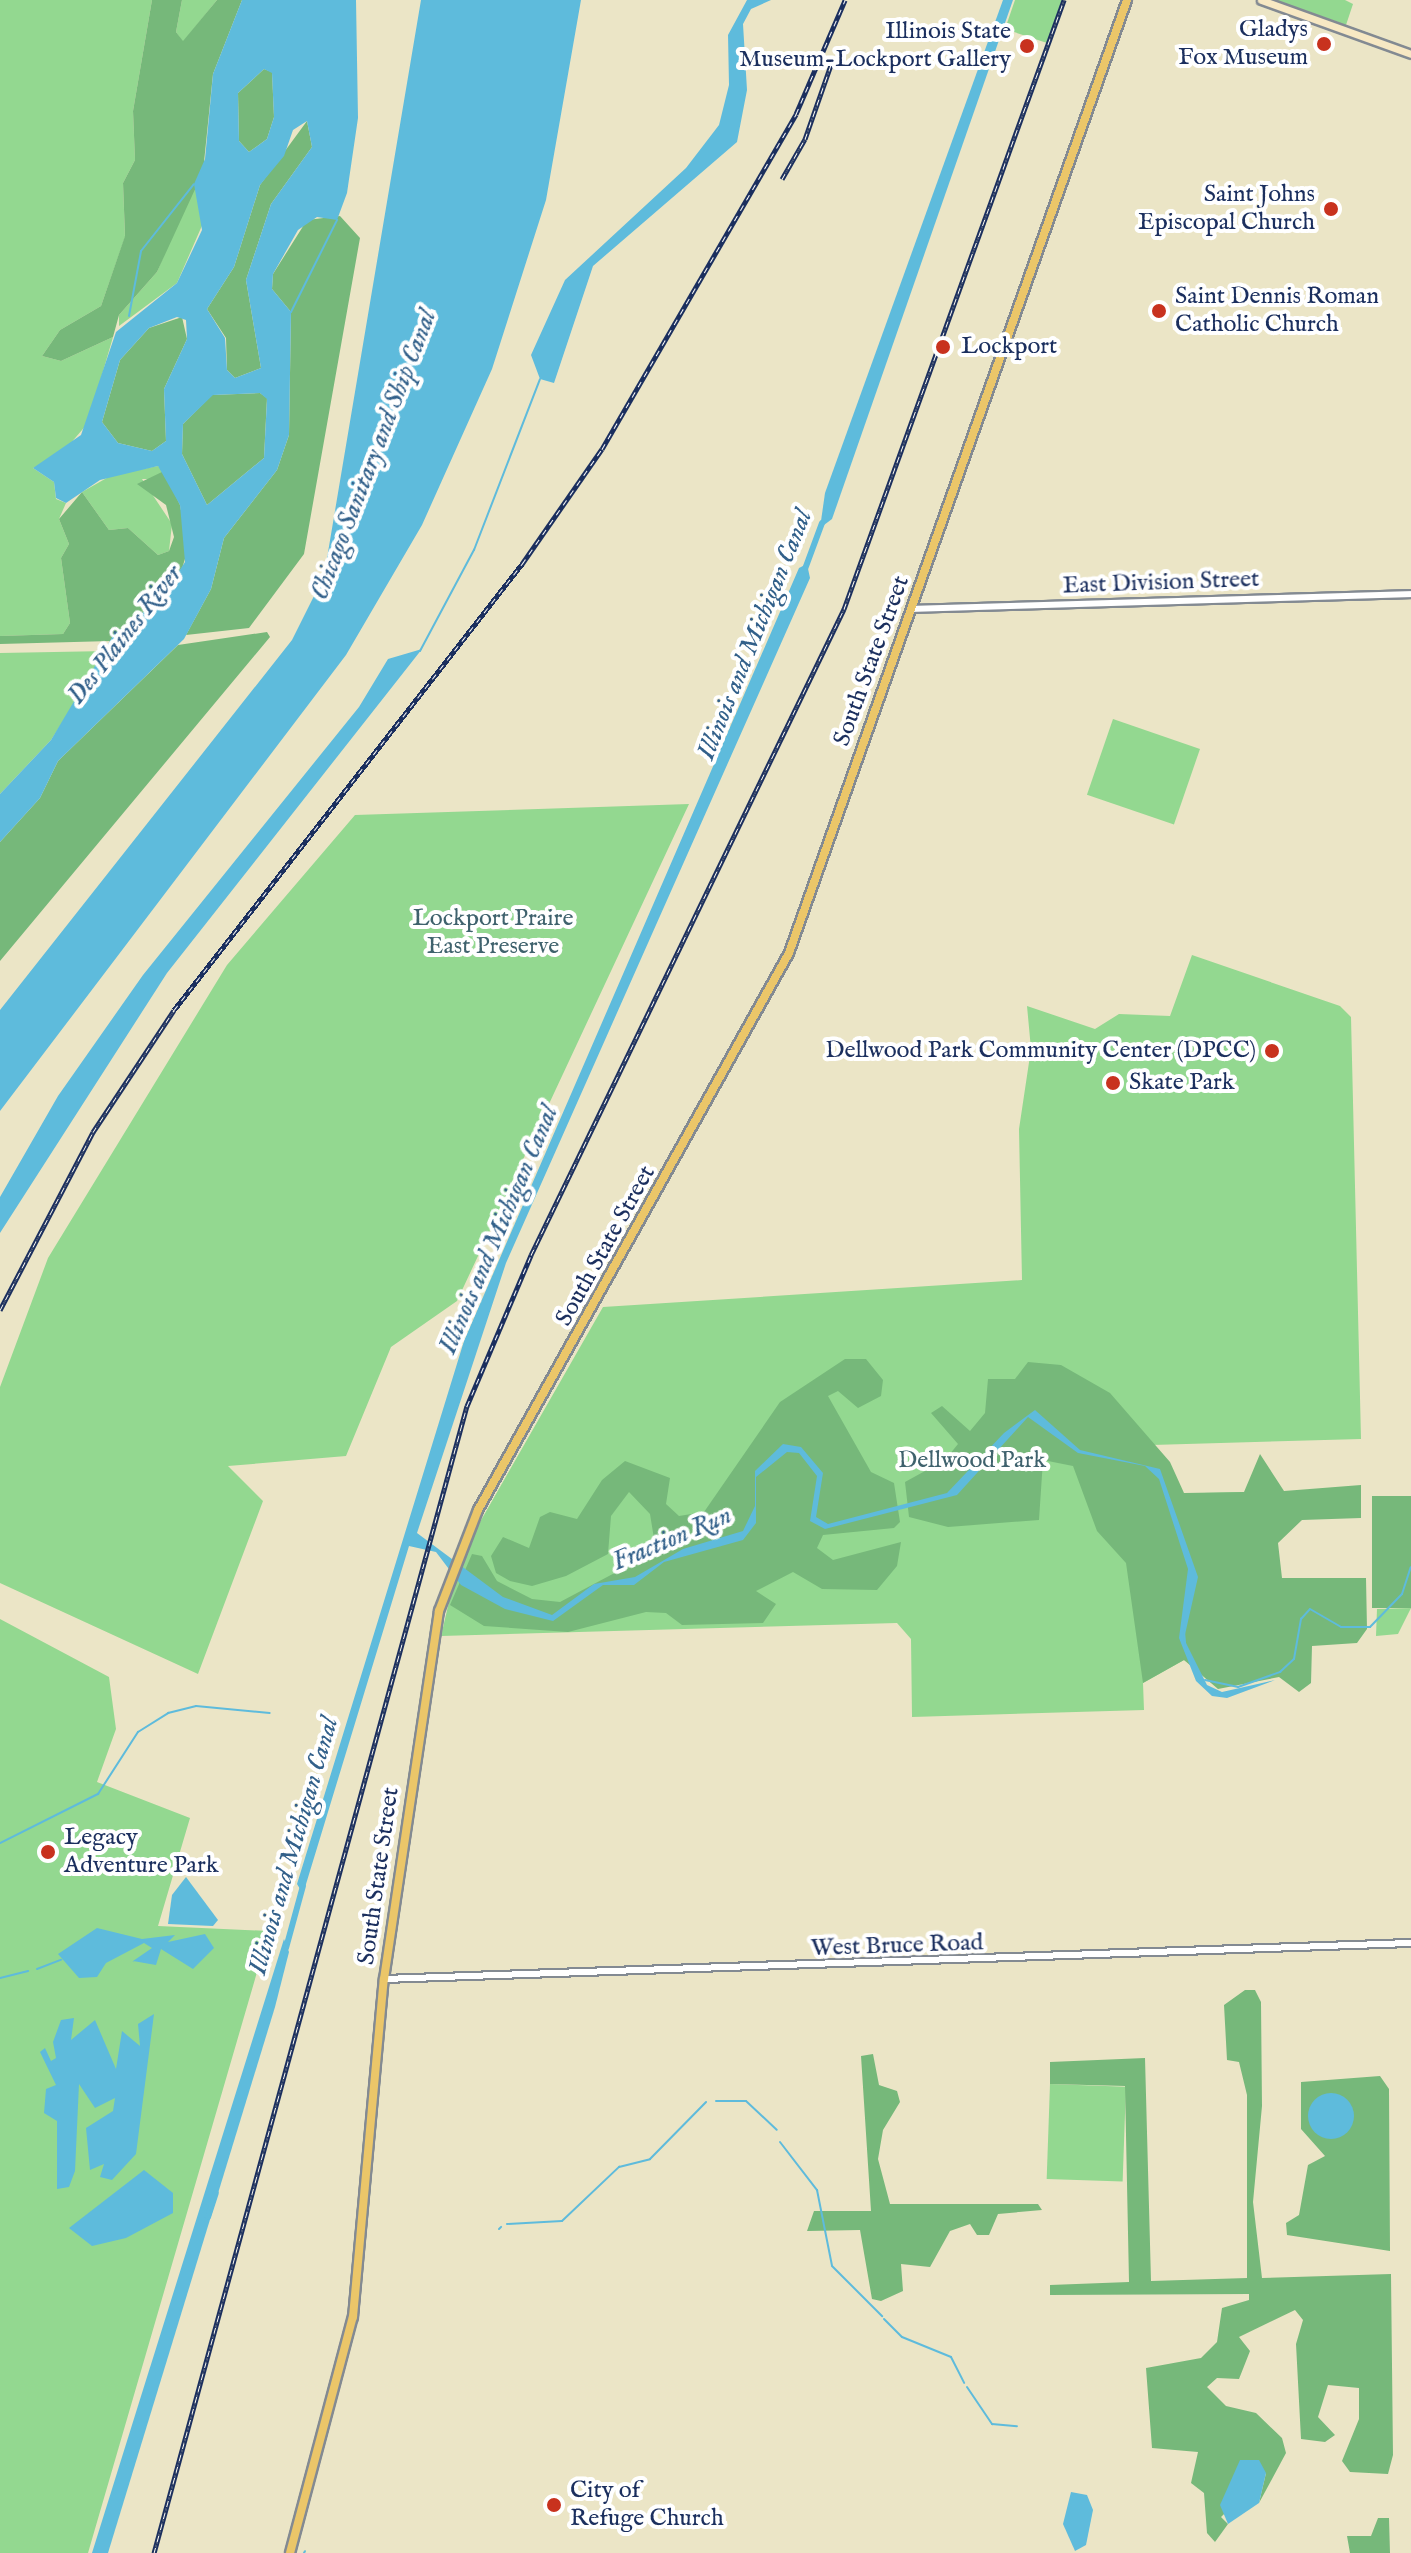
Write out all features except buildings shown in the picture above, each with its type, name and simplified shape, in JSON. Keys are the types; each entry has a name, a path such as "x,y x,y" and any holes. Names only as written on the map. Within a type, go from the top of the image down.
{"main road":[{"name":"South State Street","path":"290,2553 353,2317 384,1979 433,1640 452,1570 775,980 912,609 1127,0"},
{"path":"1261,0 1411,54"}],"street":[{"name":"East Division Street","path":"912,609 1411,594"},
{"name":"West Bruce Road","path":"384,1979 1411,1943"}],"green space":[{"path":"0,0 152,0 133,111 135,160 123,183 125,237 101,306 60,330 42,356 61,361 113,337 88,423 58,458 33,468 54,482 56,499 66,503 59,519 69,544 61,558 70,623 63,634 0,636"},
{"path":"152,0 182,0 176,32 183,41 217,0 242,0 213,74 203,172 157,272 119,315 113,337 61,361 42,356 60,330 101,306 125,236 123,183 135,160 133,111"},
{"path":"182,0 217,0 183,42 176,32"},
{"path":"1015,0 1062,0 1047,43 1005,29"},
{"path":"1276,0 1345,0 1353,4 1346,25"},
{"path":"264,69 272,72 274,117 267,139 249,152 239,141 238,93"},
{"path":"307,121 312,147 271,204 246,280 261,368 235,378 227,370 226,338 207,309 234,267 260,185"},
{"path":"194,184 204,221 177,283 119,326 119,315 157,272"},
{"path":"340,216 360,238 304,554 249,628 186,635 211,589 224,538 277,470 289,435 291,312 272,289 273,274 307,220"},
{"path":"182,317 187,339 164,389 166,441 152,451 118,443 102,422 120,360 149,328"},
{"path":"260,393 267,398 264,458 207,505 182,454 183,424 212,395"},
{"path":"158,466 164,471 155,479 142,479 172,524 169,551 158,555 128,528 109,530 82,492 112,475"},
{"path":"164,471 180,505 188,549 180,575 161,599 111,641 0,644 0,636 63,634 70,623 61,558 69,544 59,519 82,492 109,530 128,528 158,555 169,551 174,537 166,505 137,484"},
{"path":"267,632 270,637 0,961 0,842 40,798 58,761 178,645"},
{"path":"108,651 51,740 0,794 0,653"},
{"path":"1113,719 1200,749 1174,825 1087,795"},
{"name":"Lockport Praire East Preserve","path":"689,804 457,1301 391,1347 346,1456 228,1466 263,1501 198,1674 0,1583 0,1387 48,1258 227,965 355,815"},
{"name":"Dellwood Park","path":"1192,955 1340,1006 1351,1017 1361,1439 1152,1445 1153,1494 1253,1492 1266,1673 1206,1676 1184,1660 1143,1683 1144,1710 912,1717 911,1639 897,1623 441,1636 456,1572 480,1522 603,1307 1022,1280 1019,1129 1031,1049 1027,1006 1095,1029 1119,1014 1170,1016"},
{"path":"845,1359 866,1359 883,1380 881,1396 858,1408 838,1391 828,1396 871,1472 894,1483 900,1522 894,1528 823,1535 817,1548 833,1560 901,1542 897,1566 877,1590 822,1589 793,1572 756,1591 776,1604 763,1623 682,1625 666,1613 646,1612 568,1632 484,1626 450,1605 472,1554 482,1556 497,1581 532,1599 560,1602 656,1551 650,1514 629,1492 611,1516 608,1554 566,1576 532,1586 510,1581 496,1573 491,1556 503,1537 529,1548 540,1517 550,1512 577,1519 602,1480 625,1461 670,1478 666,1504 679,1516 704,1512 780,1402"},
{"path":"1028,1362 1061,1365 1110,1393 1170,1462 1184,1493 1244,1492 1260,1454 1284,1491 1361,1485 1361,1518 1302,1520 1278,1543 1282,1578 1366,1578 1367,1629 1357,1643 1312,1646 1311,1683 1299,1692 1279,1677 1218,1689 1184,1660 1143,1683 1126,1563 1097,1531 1073,1466 1043,1460 1039,1520 948,1527 909,1517 905,1482 945,1460 958,1444 931,1413 942,1406 970,1431 985,1413 988,1379 1015,1379"},
{"path":"1372,1496 1411,1496 1411,1608 1372,1608"},
{"path":"1411,1608 1398,1634 1376,1636 1377,1609"},
{"name":"Legacy Adventure Park","path":"0,1619 109,1677 116,1729 97,1782 190,1818 158,1926 269,1931 88,2553 0,2553"},
{"path":"1245,1990 1255,1990 1261,2002 1262,2106 1253,2202 1262,2278 1391,2274 1393,2455 1388,2474 1350,2472 1342,2461 1359,2419 1359,2388 1328,2385 1318,2417 1335,2435 1325,2442 1301,2439 1296,2344 1303,2320 1295,2310 1239,2337 1250,2351 1239,2379 1217,2378 1207,2387 1226,2406 1256,2413 1282,2438 1286,2453 1259,2503 1266,2473 1221,2517 1228,2524 1215,2542 1207,2533 1204,2493 1191,2483 1198,2452 1152,2448 1146,2368 1201,2358 1217,2342 1222,2308 1249,2300 1249,2294 1050,2295 1050,2285 1129,2282 1125,2086 1050,2084 1050,2062 1145,2058 1151,2281 1247,2278 1247,2095 1239,2062 1227,2060 1224,2005"},
{"path":"873,2054 879,2085 897,2091 900,2102 883,2130 878,2159 890,2204 1038,2204 1042,2210 998,2214 989,2235 977,2235 970,2224 950,2231 930,2267 901,2264 903,2291 881,2301 872,2299 860,2230 807,2231 814,2211 871,2211 861,2056"},
{"path":"1380,2076 1389,2089 1390,2251 1287,2235 1286,2223 1299,2215 1308,2165 1325,2156 1301,2129 1301,2082"},
{"path":"1050,2084 1126,2087 1123,2182 1047,2179"},
{"path":"1378,2518 1389,2518 1390,2553 1350,2553 1347,2536 1371,2536"}],"water":[{"name":"Des Plaines River","path":"242,0 356,0 358,118 347,193 337,220 317,217 298,230 273,274 272,289 291,312 289,435 277,470 224,538 211,589 184,639 58,761 40,798 0,842 0,794 51,740 114,634 161,599 185,562 180,505 158,466 100,480 66,503 56,498 54,482 33,468 81,435 116,332 177,283 202,230 194,184 205,159 213,74","holes":["264,69 272,73 274,117 267,139 249,152 239,141 238,93","307,121 312,147 271,204 246,280 261,368 235,378 227,370 225,338 207,309 234,267 260,185 284,156 293,130","177,317 186,320 187,339 164,389 166,441 152,451 118,443 102,422 120,360 149,328","260,393 267,399 264,458 207,505 182,454 183,424 213,395"]},
{"name":"Chicago Sanitary and Ship Canal","path":"421,0 581,0 546,200 492,369 422,525 346,655 0,1111 0,1010 292,640 324,576"},
{"path":"747,0 771,0 751,9 743,24 747,90 737,142 593,266 554,383 540,379 531,355 565,280 686,168 719,125 729,85 728,35"},
{"name":"Illinois and Michigan Canal","path":"1003,0 1013,0 832,519 820,528 825,493"},
{"path":"807,564 810,578 506,1263 417,1533 503,1597 552,1615 594,1584 635,1577 683,1549 743,1531 755,1506 755,1471 783,1444 801,1447 823,1473 816,1517 828,1524 947,1493 1004,1433 1035,1410 1080,1450 1160,1469 1198,1577 1184,1639 1207,1685 1222,1692 1275,1680 1227,1698 1212,1696 1196,1681 1179,1638 1188,1569 1159,1479 1145,1466 1078,1453 1028,1417 957,1495 825,1529 810,1521 817,1476 799,1453 787,1452 756,1477 756,1523 743,1540 664,1562 634,1585 603,1585 553,1621 505,1609 461,1585 436,1552 409,1546 303,1894 297,1884 464,1341 799,568"},
{"path":"422,649 167,973 0,1233 0,1197 58,1096 143,975 359,707 388,659"},
{"path":"186,1877 218,1920 213,1926 168,1924 172,1895"},
{"path":"97,1928 142,1939 175,1935 168,1942 205,1934 214,1948 193,1969 161,1949 156,1965 133,1961 152,1948 144,1943 106,1963 97,1977 79,1978 58,1954"},
{"path":"284,1939 289,1952 275,2007 108,2553 92,2553"},
{"path":"154,2014 136,2154 112,2180 100,2177 104,2164 90,2170 86,2128 113,2111 115,2098 95,2108 79,2084 75,2171 69,2187 57,2189 57,2121 44,2113 46,2089 56,2085 40,2052 45,2048 51,2061 56,2058 53,2042 61,2020 74,2018 71,2040 95,2020 116,2069 122,2031 140,2046 138,2024"},
{"path":"1331,2093 1347,2100 1354,2116 1347,2132 1331,2139 1315,2132 1308,2116 1315,2100"},
{"path":"144,2170 173,2193 173,2213 126,2238 92,2246 69,2228"},
{"path":"1240,2460 1259,2460 1266,2473 1259,2503 1228,2524 1220,2505"},
{"path":"1071,2492 1087,2495 1093,2510 1086,2545 1075,2551 1063,2524"}],"waterway":[{"path":"129,316 141,251 194,184"},
{"path":"291,312 337,220"},
{"path":"420,651 474,550 540,379"},
{"name":"Illinois and Michigan Canal","path":"805,569 822,523"},
{"name":"Fraction Run","path":"1205,1680 1238,1687 1280,1672 1294,1659 1301,1619 1310,1609 1341,1627 1370,1627 1402,1594 1411,1567"},
{"name":"Fraction Run","path":"1184,1631 1186,1652"},
{"path":"0,1843 98,1794 138,1732 168,1713 196,1706 270,1713"},
{"name":"Illinois and Michigan Canal","path":"286,1948 303,1886"},
{"path":"37,1969 61,1960"},
{"path":"0,1978 28,1971"},
{"path":"716,2101 746,2101 777,2130"},
{"path":"507,2224 562,2221 619,2167 650,2159 706,2102"},
{"path":"780,2142 817,2190 832,2266 882,2316"},
{"name":"Illinois and Michigan Canal","path":"208,2217 216,2193"},
{"path":"884,2319 902,2337 951,2357 964,2383"},
{"path":"967,2387 992,2424 1017,2426"}],"railway":[{"path":"0,1310 93,1132 174,1010 522,564 602,449 796,114 845,0"},
{"path":"154,2553 467,1406 531,1255 844,609 1064,0"},
{"path":"782,179 805,139 833,59"}],"place":[{"name":"Gladys Fox Museum","path":"1324,44"},
{"name":"Illinois State Museum-Lockport Gallery","path":"1027,46"},
{"name":"Saint Johns Episcopal Church","path":"1331,209"},
{"name":"Saint Dennis Roman Catholic Church","path":"1159,311"},
{"name":"Lockport","path":"943,347"},
{"name":"Dellwood Park Community Center (DPCC)","path":"1272,1051"},
{"name":"Skate Park","path":"1113,1083"},
{"name":"Legacy Adventure Park","path":"48,1852"},
{"name":"City of Refuge Church","path":"554,2505"}]}
